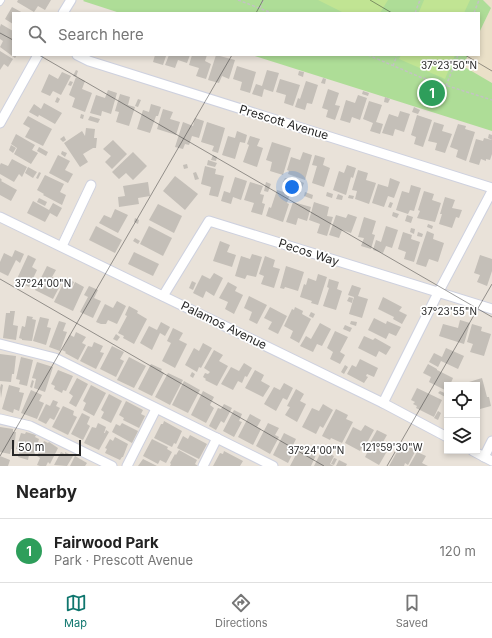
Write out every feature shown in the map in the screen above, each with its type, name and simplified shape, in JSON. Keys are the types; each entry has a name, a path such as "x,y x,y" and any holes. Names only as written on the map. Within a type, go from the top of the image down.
{"street":[{"path":"64,12 71,0"},
{"path":"0,123 37,56"},
{"name":"Prescott Avenue","path":"79,56 89,61 492,189"},
{"path":"62,246 91,185"},
{"path":"383,403 492,189"},
{"name":"Palamos Avenue","path":"0,217 383,403 444,435"},
{"name":"Pecos Way","path":"163,296 209,221 492,309"},
{"path":"0,344 55,358 272,466"},
{"path":"128,466 156,408"},
{"path":"0,419 30,426 112,466"},
{"path":"203,466 217,438"},
{"path":"479,454 488,459 492,441"}],"path":[{"path":"238,0 270,12"},
{"path":"260,8 263,0"},
{"path":"415,12 420,0"},
{"path":"474,12 478,0"},
{"path":"370,56 446,86 492,100"},
{"path":"393,66 397,56"},
{"path":"446,86 458,56"}],"shaded area":[{"path":"483,0 492,0 492,83 462,66 467,56 480,56 480,31 491,8"}],"green space":[{"path":"318,0 388,0 381,12 342,12"},
{"path":"424,0 470,0 464,12 419,12"},
{"path":"483,0 491,8 480,31 480,12 117,12 83,1"},
{"path":"255,56 468,56 463,66 492,83 492,131"},
{"path":"400,56 455,56 445,79 399,59"}],"building":[{"path":"18,0 51,0 45,10 38,6 34,12 17,2"},
{"path":"12,7 21,12 12,12 12,23 5,19"},
{"path":"1,24 12,30 12,56 0,47 3,41 0,39"},
{"path":"0,51 13,59 8,67 4,64 0,70"},
{"path":"155,56 166,56 163,65 153,62"},
{"path":"169,56 190,56 187,63 178,60 175,68 165,65"},
{"path":"192,56 207,56 205,61 211,64 206,79 196,76 199,68 189,65"},
{"path":"216,56 235,60 229,79 222,76 219,83 208,80"},
{"path":"237,66 256,72 250,93 240,90 242,82 233,79"},
{"path":"76,70 78,71 76,77 73,76"},
{"path":"267,70 279,73 273,92 264,89 262,97 252,94 256,84 262,86"},
{"path":"299,71 304,72 303,77 298,75"},
{"path":"62,72 71,76 61,95 53,91 50,96 41,92 49,74 58,79"},
{"path":"76,77 85,81 82,89 92,93 85,112 72,107 75,98 69,95"},
{"path":"323,78 326,79 325,84 321,83"},
{"path":"280,79 300,85 293,106 284,103 286,95 276,92"},
{"path":"70,81 73,82 71,86 68,85"},
{"path":"306,81 318,85 312,104 307,103 305,110 295,107 298,98 300,99"},
{"path":"328,89 339,93 335,105 340,106 335,120 326,117 328,110 322,108"},
{"path":"108,90 117,93 111,114 102,111 101,116 90,113 96,95 105,98"},
{"path":"363,91 369,93 368,96 362,94"},
{"path":"120,94 130,97 128,105 135,107 129,126 116,122 119,112 115,111"},
{"path":"358,95 367,98 360,120 352,117 350,123 340,120 346,100 355,103"},
{"path":"57,97 60,99 58,103 55,102"},
{"path":"385,97 390,99 388,103 384,102"},
{"path":"138,99 141,100 138,107 135,106"},
{"path":"369,101 382,105 376,122 383,124 380,134 370,131 373,123 363,119"},
{"path":"44,103 62,113 55,124 39,115 38,117 29,112 34,104 41,109"},
{"path":"151,104 161,107 150,133 137,129 143,110 149,112"},
{"path":"414,107 420,110 418,114 412,112"},
{"path":"163,109 173,112 170,119 180,122 176,135 157,129"},
{"path":"400,111 410,114 404,132 395,129 393,136 382,133 389,114 398,117"},
{"path":"81,114 84,115 83,119 80,118"},
{"path":"417,115 432,120 423,147 414,144 416,137 411,135"},
{"path":"28,116 52,129 43,146 25,137 30,128 23,124"},
{"path":"90,116 100,119 98,123 88,120"},
{"path":"195,118 204,121 199,138 192,136 189,145 185,144 183,149 175,147 183,122 193,126"},
{"path":"207,122 225,128 218,153 212,151 214,146 201,142"},
{"path":"434,122 444,125 442,131 452,134 445,153 435,150 437,143 428,141"},
{"path":"458,124 466,126 465,129 475,132 466,161 456,157 458,150 450,147"},
{"path":"86,128 95,129 94,138 97,138 96,148 93,148 83,154 88,162 80,167 64,143 82,131 85,136"},
{"path":"237,131 247,135 245,143 240,142 235,159 222,155 228,136 235,138"},
{"path":"16,134 35,145 32,150 38,153 31,164 14,154 17,148 11,144"},
{"path":"489,134 492,135 492,140 488,138"},
{"path":"64,136 66,140 63,142 60,139"},
{"path":"250,136 260,139 257,146 263,148 257,167 243,162 249,145 247,144"},
{"path":"484,138 492,140 492,154 490,160 486,159 486,161 481,159 479,165 469,162 476,139 483,141"},
{"path":"113,140 127,154 112,169 105,162 111,156 103,149"},
{"path":"272,142 291,148 283,175 270,171 272,162 266,160"},
{"path":"11,145 16,148 13,153 9,150"},
{"path":"39,147 48,152 46,156 37,151"},
{"path":"62,151 67,153 65,157 61,154"},
{"path":"133,152 147,166 133,180 126,173 119,179 112,172"},
{"path":"303,152 312,155 305,180 288,174 289,171 287,170 291,157 300,160"},
{"path":"58,155 70,161 65,170 73,174 68,183 49,173"},
{"path":"213,155 217,157 216,161 211,160"},
{"path":"315,155 325,158 323,165 330,168 324,187 312,183 317,166 312,165"},
{"path":"12,159 27,167 22,177 19,174 14,182 0,174 1,163 8,166"},
{"path":"208,160 217,163 215,167 207,165"},
{"path":"187,164 188,168 184,169 183,165"},
{"path":"347,165 356,168 353,178 351,177 346,195 333,190 339,171 344,173"},
{"path":"205,166 216,169 215,174 224,176 218,197 209,195 211,187 201,184"},
{"path":"28,167 37,172 33,178 25,173"},
{"path":"358,170 368,173 366,180 376,183 369,204 355,199 357,191 352,190"},
{"path":"39,172 41,173 38,179 36,178"},
{"path":"196,172 199,179 195,180 193,173"},
{"path":"45,175 64,184 60,192 66,195 62,205 43,195 44,194 37,190"},
{"path":"175,176 198,194 185,210 163,191"},
{"path":"235,177 247,181 241,200 233,197 231,204 221,201 224,191 230,193"},
{"path":"0,178 2,180 1,181 17,190 11,201 0,195"},
{"path":"285,178 289,179 288,183 283,182"},
{"path":"390,178 400,182 394,198 388,196 384,207 372,203 378,184 388,187"},
{"path":"300,181 304,183 302,188 298,187"},
{"path":"148,182 150,196 138,198 139,204 119,207 118,197 125,196 123,186"},
{"path":"250,182 263,186 260,194 264,195 262,203 265,204 262,215 251,212 254,203 244,200"},
{"path":"266,182 271,184 268,192 264,191"},
{"path":"411,185 421,188 414,211 410,210 408,214 396,210 402,191 409,193"},
{"path":"297,189 301,190 300,194 295,193"},
{"path":"277,190 290,194 287,203 289,204 283,222 266,216 269,207 271,208"},
{"path":"424,191 434,194 432,200 441,203 435,222 417,218"},
{"path":"305,192 313,195 312,199 304,196"},
{"path":"327,192 333,194 332,198 326,196"},
{"path":"338,194 343,196 342,200 336,199"},
{"path":"349,195 354,196 353,199 348,198"},
{"path":"445,197 455,200 452,208 462,210 459,218 456,217 452,228 439,224"},
{"path":"39,198 47,202 45,206 37,202"},
{"path":"33,201 49,210 53,203 62,208 57,217 50,213 45,222 27,213"},
{"path":"293,202 311,207 307,221 298,218 296,225 286,222"},
{"path":"314,202 329,207 327,216 333,217 327,236 317,233 320,224 309,220"},
{"path":"390,202 393,203 391,208 388,207"},
{"path":"158,204 182,216 174,233 149,220"},
{"path":"115,209 128,215 118,233 99,223 104,215 111,218"},
{"path":"393,212 399,214 397,218 392,216"},
{"path":"348,214 357,217 351,233 342,230 339,238 329,235 336,215 346,218"},
{"path":"407,215 413,217 411,223 405,221"},
{"path":"364,217 376,221 372,234 375,235 371,249 361,246 364,238 358,237"},
{"path":"135,218 139,220 138,224 134,222"},
{"path":"428,224 433,226 432,229 427,227"},
{"path":"96,226 122,240 115,253 89,240"},
{"path":"149,226 172,238 163,256 140,244"},
{"path":"386,226 398,230 392,248 386,246 383,253 373,250 376,240 381,242"},
{"path":"411,228 415,229 414,234 410,232"},
{"path":"427,231 434,234 433,239 444,243 438,262 429,259 426,267 416,264"},
{"path":"403,232 412,235 411,239 420,242 414,262 404,259 406,252 398,249"},
{"path":"418,232 423,234 422,237 417,236"},
{"path":"135,238 140,241 138,244 133,241"},
{"path":"220,241 230,245 227,252 236,255 232,267 213,261"},
{"path":"15,250 24,254 20,263 16,260 8,276 0,272 0,262 4,253 12,257"},
{"path":"134,252 159,264 153,276 128,264"},
{"path":"252,254 262,257 256,277 247,275 245,279 235,276 241,256 250,259"},
{"path":"28,255 36,259 32,267 37,270 29,287 16,281"},
{"path":"480,255 492,259 492,271 487,286 477,282 480,275 474,273"},
{"path":"265,256 275,260 273,267 280,269 274,288 261,284 264,276 259,274"},
{"path":"47,266 56,270 52,277 62,282 53,299 35,290"},
{"path":"286,266 304,272 298,291 285,287 284,289 280,288"},
{"path":"214,273 223,278 214,296 206,291 203,298 193,293 202,275 210,279"},
{"path":"318,274 327,277 318,305 311,303 312,301 300,297 304,284 306,285 308,278 316,281"},
{"path":"66,278 74,282 71,288 72,289 75,282 84,287 73,311 54,302"},
{"path":"329,279 339,282 337,289 342,291 336,310 323,306 329,288 327,287"},
{"path":"192,281 196,283 193,290 189,288"},
{"path":"228,282 237,287 235,291 243,295 234,314 225,309 228,302 219,298"},
{"path":"352,285 361,288 358,296 368,299 362,318 349,314 354,297 348,295"},
{"path":"89,286 98,290 94,298 101,301 93,318 80,312 88,297 84,295"},
{"path":"249,296 267,305 257,324 249,320 252,312 244,308"},
{"path":"349,297 353,298 352,303 347,301"},
{"path":"383,297 402,307 399,311 407,315 402,324 393,319 394,317 378,309"},
{"path":"117,301 126,306 117,324 108,320 106,324 96,322 105,304 113,308"},
{"path":"129,306 138,311 137,313 147,319 134,344 123,338 124,336 118,333 127,316 125,315"},
{"path":"270,307 287,316 278,334 268,329 272,322 264,318"},
{"path":"295,307 303,311 302,314 311,319 299,343 290,338 293,331 284,326 292,309 294,310"},
{"path":"10,311 15,311 13,325 18,326 16,340 3,338 6,313 10,313"},
{"path":"311,312 315,314 313,318 309,316"},
{"path":"27,316 33,317 32,319 36,320 32,341 22,340 19,338 22,326 25,327"},
{"path":"40,317 49,319 47,327 51,328 46,345 33,341"},
{"path":"374,318 386,324 387,321 401,327 396,336 389,333 386,339 368,330"},
{"path":"460,320 470,323 464,344 439,336 443,324 458,328"},
{"path":"59,321 66,323 63,331 67,332 60,351 49,347"},
{"path":"351,321 357,322 356,326 350,324"},
{"path":"161,322 170,327 165,336 160,333 152,350 140,343 149,326 157,330"},
{"path":"320,323 331,329 322,346 317,344 313,352 300,346 306,336 311,339"},
{"path":"472,324 482,327 481,331 491,334 484,356 470,352 473,344 467,342"},
{"path":"345,325 352,328 350,332 343,329"},
{"path":"173,328 183,333 179,340 187,344 175,368 162,361 171,343 167,341"},
{"path":"335,331 348,337 340,352 345,355 340,364 330,359 333,352 327,348"},
{"path":"76,332 86,337 82,343 86,345 78,360 62,350 70,335 74,337"},
{"path":"116,334 120,337 117,341 113,339"},
{"path":"364,336 373,340 375,338 391,347 386,355 379,351 376,357 358,348"},
{"path":"94,342 103,346 100,352 104,353 96,369 80,361 88,346 92,347"},
{"path":"203,343 212,348 201,368 199,367 197,372 185,365 194,348 199,351"},
{"path":"112,346 124,352 120,359 124,361 116,377 100,369"},
{"path":"446,348 464,356 458,369 441,361 438,367 429,362 434,353 442,357"},
{"path":"214,350 223,355 219,361 228,366 217,386 205,380 206,379 203,377 205,373 208,374 210,372 204,368"},
{"path":"0,354 16,356 14,374 12,374 11,382 0,381"},
{"path":"21,357 33,360 27,386 19,384 20,380 16,379"},
{"path":"129,357 146,366 134,388 117,380"},
{"path":"360,359 378,368 374,377 367,374 366,376 368,377 364,383 347,374 352,365 356,367"},
{"path":"37,362 53,367 45,392 34,388 36,379 32,378"},
{"path":"244,363 252,368 247,377 245,376 242,383 238,381 233,390 221,384 231,367 239,371"},
{"path":"151,364 162,369 161,371 164,373 152,396 138,389"},
{"path":"428,364 453,378 451,382 444,382 444,390 429,382 431,377 423,373"},
{"path":"345,365 348,367 344,374 341,372"},
{"path":"58,370 73,376 66,391 63,390 62,393 54,389 55,386 51,384"},
{"path":"255,370 264,375 261,381 270,386 263,397 245,388"},
{"path":"192,372 195,374 193,378 190,376"},
{"path":"168,373 183,380 170,405 155,397"},
{"path":"77,378 88,384 76,407 69,403 73,396 69,393"},
{"path":"482,378 491,406 480,409 480,382 469,382"},
{"path":"32,380 34,381 32,388 30,387"},
{"path":"184,381 200,390 188,413 172,405"},
{"path":"284,383 293,388 287,400 283,398 276,411 264,404 274,387 280,390"},
{"path":"1,384 3,385 1,398 0,388"},
{"path":"9,385 20,388 19,392 24,393 19,411 14,409 13,413 2,409"},
{"path":"91,385 106,393 94,416 83,410 86,403 83,401"},
{"path":"417,388 442,400 434,417 416,408 417,406 413,404 415,402 411,400"},
{"path":"296,389 304,394 300,401 306,404 297,422 285,415 290,407 287,406"},
{"path":"31,390 42,395 39,401 44,403 37,419 21,413"},
{"path":"203,391 214,397 210,405 214,408 206,423 191,415"},
{"path":"440,391 444,393 444,396 438,393"},
{"path":"109,394 122,401 111,423 101,418 104,412 101,410"},
{"path":"53,400 58,402 56,406 60,408 54,420 50,418 46,424 38,420 46,404 50,406"},
{"path":"126,401 143,410 141,414 145,416 139,428 123,420 124,418 119,415"},
{"path":"224,404 232,408 224,423 221,421 216,430 209,426 218,408 221,409"},
{"path":"323,404 333,410 323,428 320,426 316,434 302,427 312,408 319,411"},
{"path":"63,406 74,411 73,415 77,417 68,435 52,427"},
{"path":"336,409 348,415 346,419 353,422 342,443 322,436"},
{"path":"234,410 242,414 239,421 242,422 234,437 223,431"},
{"path":"438,411 441,413 438,420 434,418"},
{"path":"82,413 90,417 87,424 90,426 83,440 71,434"},
{"path":"250,414 261,420 257,427 261,429 253,445 238,437"},
{"path":"164,421 182,431 176,444 174,443 172,447 154,438"},
{"path":"98,423 106,427 104,433 106,430 109,432 99,450 84,443 92,427 96,428"},
{"path":"122,423 138,431 132,443 112,432 116,424 120,426"},
{"path":"268,423 279,428 275,435 279,437 270,454 256,446"},
{"path":"365,425 374,430 364,448 362,447 360,451 345,443 353,427 361,431"},
{"path":"0,427 13,429 13,432 16,432 14,449 11,449 10,454 0,452"},
{"path":"377,430 387,435 383,442 390,446 379,465 365,457 370,447 368,446"},
{"path":"26,432 36,435 35,437 39,439 34,456 29,455 28,460 18,457 20,450 16,449 21,433 25,434"},
{"path":"284,433 296,439 293,445 296,447 288,463 273,455"},
{"path":"190,435 207,444 199,459 177,448 183,436 188,439"},
{"path":"115,437 128,444 123,457 120,460 105,453 107,449 105,448 110,439 113,441"},
{"path":"152,439 168,447 167,449 172,452 166,463 160,460 158,464 143,456"},
{"path":"44,441 49,442 58,448 50,464 48,462 46,466 40,466 37,465 40,458 37,456"},
{"path":"305,445 314,450 312,453 316,455 311,466 290,466 300,447 303,449"},
{"path":"406,445 416,450 408,465 405,463 404,466 389,466 398,450 402,452"},
{"path":"179,450 197,460 195,464 198,466 170,466 175,454 176,455"},
{"path":"322,450 334,456 330,464 334,466 314,466"},
{"path":"224,451 243,461 240,466 213,466 220,453 223,454"},
{"path":"61,452 65,454 65,452 73,456 67,466 54,465"},
{"path":"417,452 426,456 422,463 428,466 409,466"},
{"path":"0,456 10,460 8,466 0,466"},
{"path":"75,456 87,463 85,466 70,466"},
{"path":"334,458 337,459 334,465 331,464"},
{"path":"143,459 157,466 138,466"},
{"path":"339,460 347,464 346,466 336,466"}],"place":[{"name":"Fairwood Park","path":"432,93"}]}
